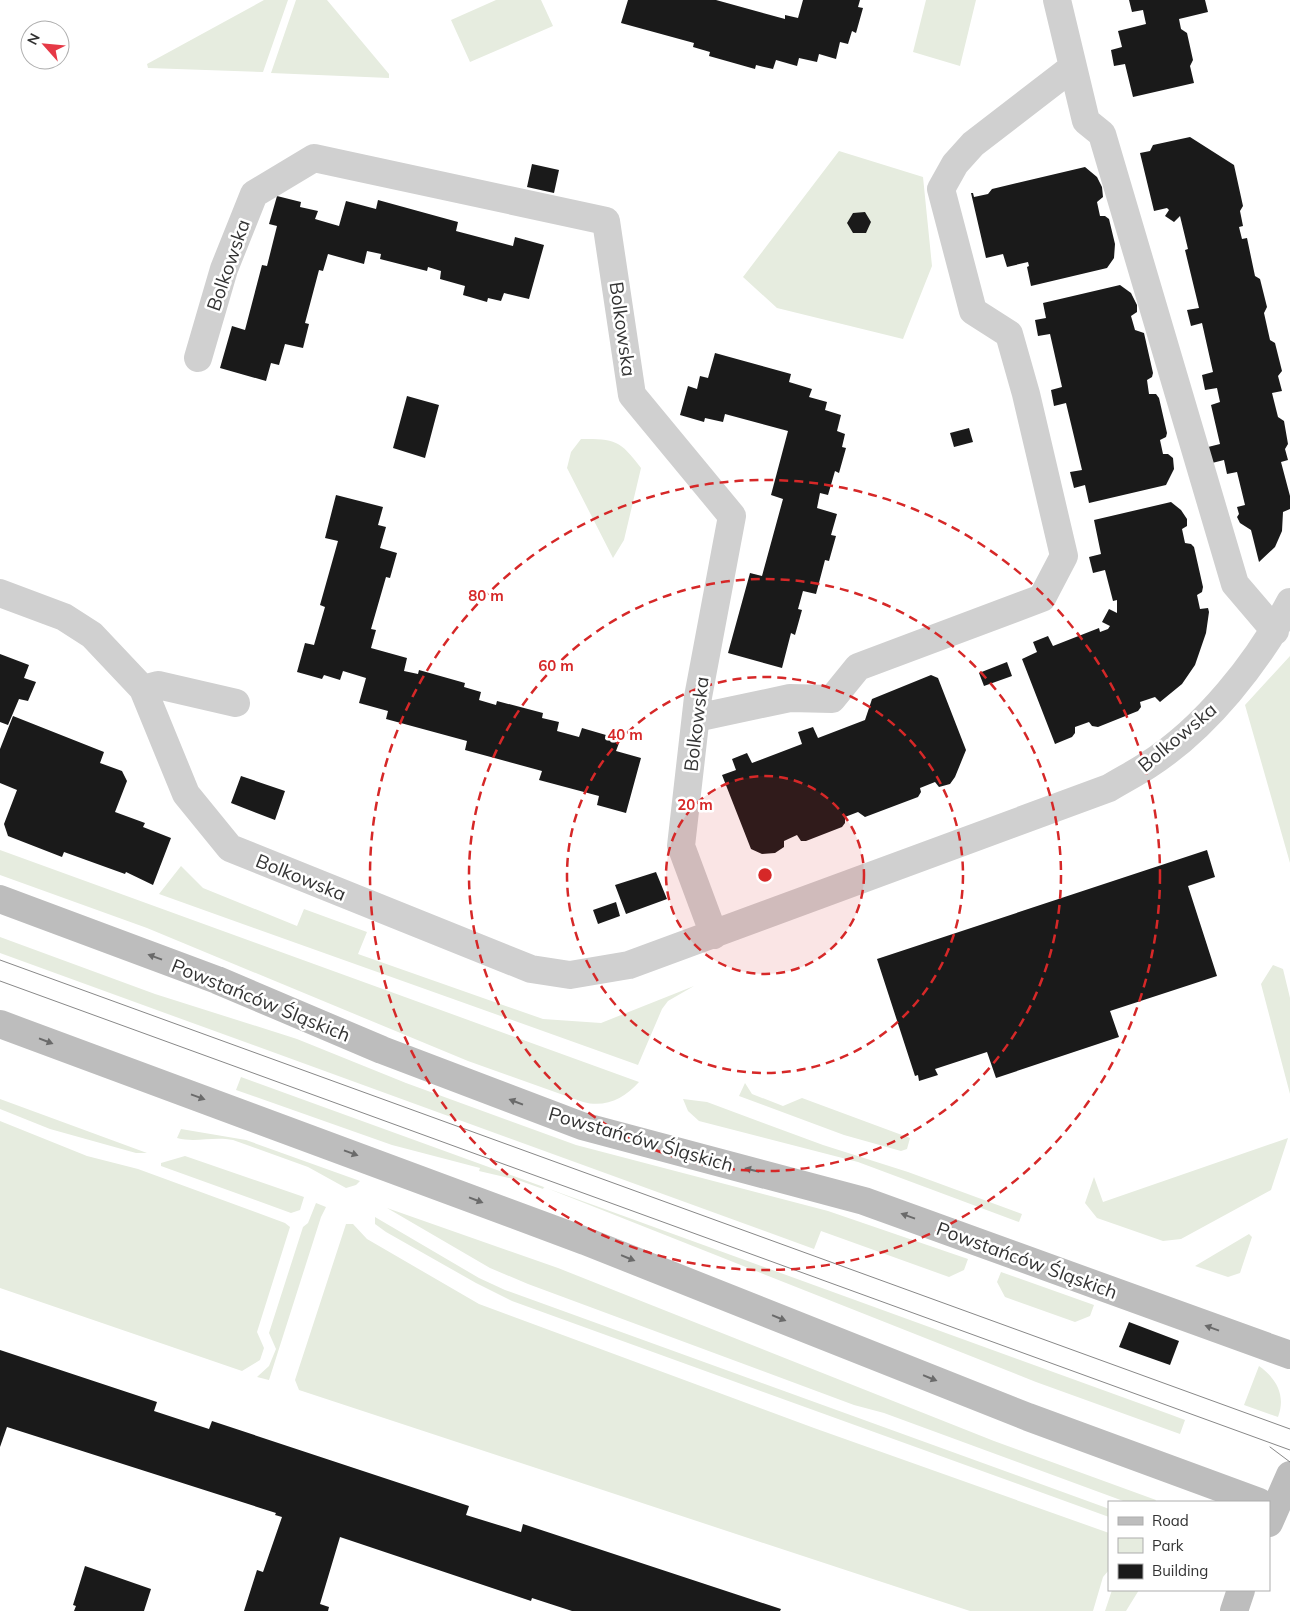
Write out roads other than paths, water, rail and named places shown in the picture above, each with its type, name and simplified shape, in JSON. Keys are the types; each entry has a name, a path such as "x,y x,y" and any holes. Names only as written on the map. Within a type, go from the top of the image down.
{"main road":[{"name":"Powstańców Śląskich","path":"0,899 217,980 382,1050 534,1109 611,1135 864,1201 1290,1355"},
{"path":"0,1024 576,1238 1246,1501"},
{"path":"1272,1511 1290,1474"},
{"path":"1234,1611 1241,1591"}],"street":[{"path":"1057,0 1086,121 1102,134 1235,584 1274,631"},
{"path":"696,718 790,698 832,699 858,667 1042,598 1064,556 1026,394 1009,334 973,311 942,189 955,164 973,144 1073,67"},
{"name":"Bolkowska","path":"198,358 224,269 254,194 314,158 606,221 632,395 732,516 698,697 681,846 714,935"},
{"name":"Bolkowska","path":"0,593 64,616 92,635 143,689 186,794 230,848 531,968 570,975 629,965 1109,788 1150,764 1190,731 1232,688 1274,631 1290,602"},
{"path":"143,689 158,685 236,703"}],"tram line":[{"path":"0,960 1290,1429"},
{"path":"0,981 1290,1450"},
{"path":"1270,1447 1290,1462"}]}
